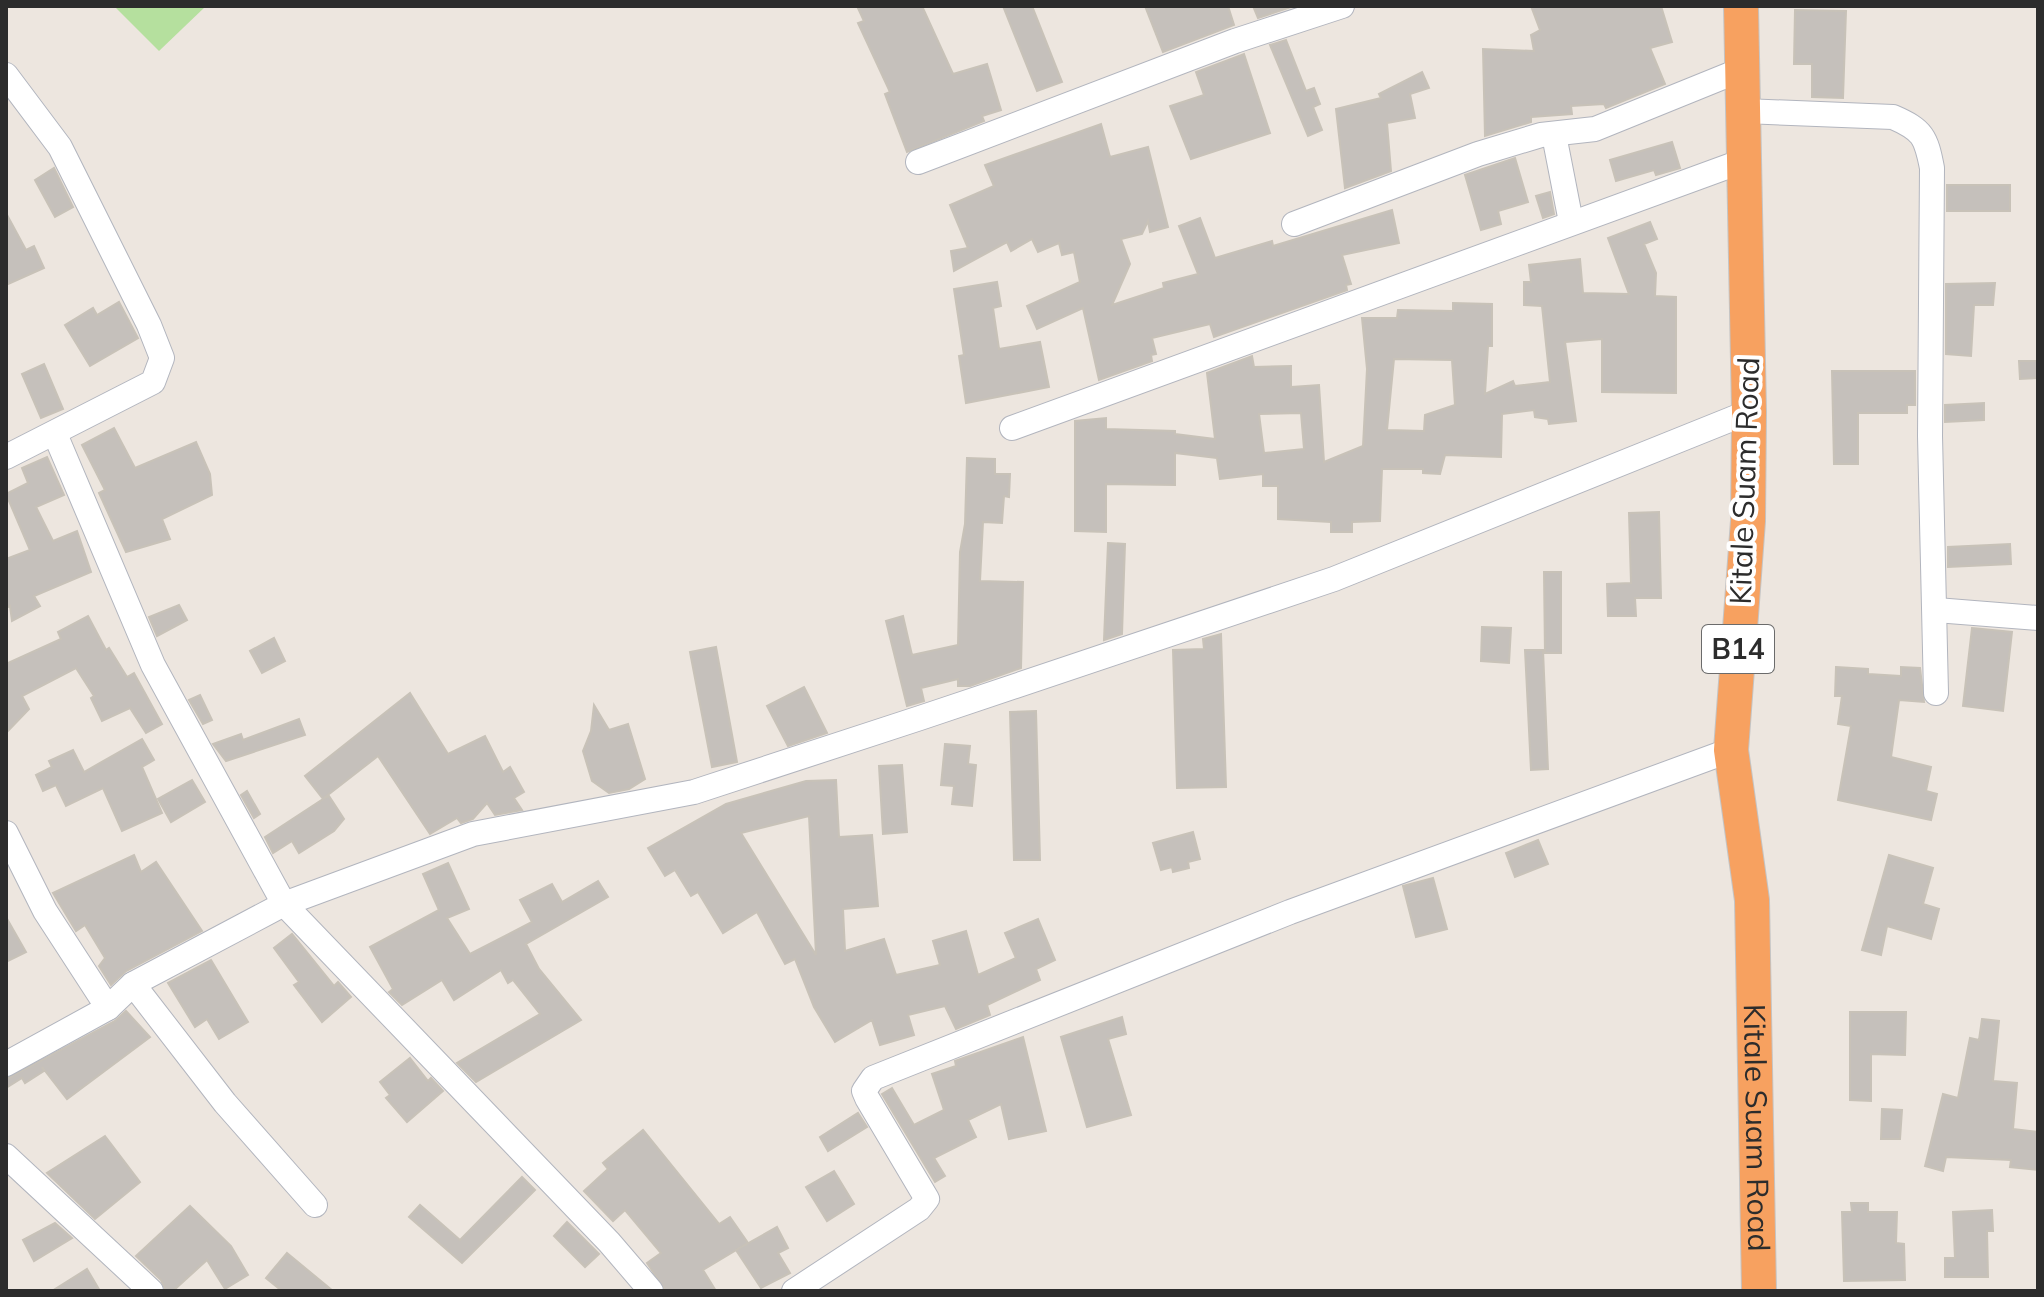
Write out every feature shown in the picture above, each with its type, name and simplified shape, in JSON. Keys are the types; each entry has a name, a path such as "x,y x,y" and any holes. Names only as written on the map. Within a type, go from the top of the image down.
{"highway":[{"name":"Kitale Suam Road","path":"1741,6 1743,161 1748,245 1748,521 1731,750 1752,900 1759,1291"}],"street":[{"path":"918,162 1235,41 1342,6"},
{"path":"1294,224 1478,154 1541,135 1595,129 1743,69"},
{"path":"6,75 60,147 154,335 162,358 153,382 6,457"},
{"path":"1744,111 1893,117 1914,126 1927,141 1932,168 1930,436 1936,693"},
{"path":"1554,135 1571,222"},
{"path":"1012,428 1743,161"},
{"path":"6,1064 108,1008 133,984 284,904 473,834 694,792 1305,589 1749,412"},
{"path":"55,434 153,665 284,904 609,1242 651,1291"},
{"path":"1936,610 2038,618"},
{"path":"794,1291 919,1209 927,1199 867,1098 864,1091 873,1078 1290,912 1731,750"},
{"path":"6,833 45,911 108,1008"},
{"path":"133,984 217,1093 315,1205"},
{"path":"6,1156 151,1291"}],"green space":[{"path":"114,6 206,6 159,51"}],"building":[{"path":"857,6 922,6 953,74 987,64 1001,110 982,116 984,121 907,152 885,94 890,92 858,23 864,21"},
{"path":"1003,6 1032,6 1062,82 1037,91"},
{"path":"1145,6 1228,6 1234,25 1163,52"},
{"path":"1253,6 1294,6 1258,18"},
{"path":"1531,6 1661,6 1672,42 1650,48 1665,84 1606,108 1604,104 1571,106 1572,114 1531,117 1531,122 1485,136 1483,49 1534,51 1531,35 1540,30"},
{"path":"1795,10 1846,11 1843,98 1812,97 1812,64 1794,64"},
{"path":"1286,40 1306,91 1314,88 1320,104 1313,107 1322,130 1308,136 1270,45"},
{"path":"1244,54 1270,133 1191,159 1170,106 1204,95 1196,72"},
{"path":"1422,72 1429,88 1410,94 1415,118 1387,123 1391,171 1345,188 1336,109 1381,98 1379,94"},
{"path":"1101,124 1110,157 1148,147 1168,227 1150,232 1148,221 1142,234 1121,239 1130,264 1112,305 1164,288 1163,283 1198,274 1179,226 1200,218 1215,258 1272,241 1273,246 1392,210 1399,243 1342,255 1351,284 1346,285 1347,290 1214,337 1210,324 1152,338 1156,354 1151,355 1152,361 1099,380 1083,308 1037,329 1027,306 1080,282 1074,252 1062,255 1059,243 1038,252 1032,239 1011,251 1007,242 954,271 951,251 968,248 950,205 994,186 985,165"},
{"path":"1672,142 1680,168 1656,175 1654,170 1616,181 1610,160"},
{"path":"1515,158 1528,202 1498,211 1501,224 1481,230 1465,175"},
{"path":"54,168 73,207 55,217 35,180"},
{"path":"1947,185 2010,185 2010,211 1947,211"},
{"path":"1550,192 1554,214 1543,218 1536,196"},
{"path":"6,213 26,250 34,246 44,268 6,285"},
{"path":"1650,222 1657,239 1644,244 1656,273 1655,296 1676,297 1676,393 1602,392 1602,339 1565,342 1576,421 1549,424 1548,419 1535,417 1534,410 1502,414 1501,457 1445,455 1440,474 1423,473 1423,469 1382,469 1380,521 1352,522 1352,532 1331,532 1331,522 1278,519 1278,486 1263,486 1263,474 1220,479 1217,458 1175,453 1175,485 1106,484 1106,532 1075,531 1075,421 1106,418 1106,429 1175,431 1175,434 1215,439 1207,373 1252,356 1254,367 1291,366 1291,387 1319,385 1324,462 1363,446 1367,369 1362,318 1397,318 1398,310 1453,311 1453,303 1492,304 1492,346 1488,346 1485,394 1513,381 1515,386 1550,382 1542,306 1524,305 1524,282 1531,282 1529,265 1580,259 1583,293 1629,294 1608,238","holes":["1394,359 1452,360 1455,405 1425,415 1424,431 1387,430","1301,413 1304,449 1264,453 1259,414"]},
{"path":"997,282 1001,306 993,308 999,349 1040,342 1049,387 966,403 959,356 964,355 954,289"},
{"path":"1995,283 1993,305 1974,305 1971,356 1946,354 1946,284"},
{"path":"119,302 138,338 90,366 65,325 93,308 97,315"},
{"path":"2019,361 2038,361 2038,378 2020,379"},
{"path":"44,364 63,409 41,418 22,374"},
{"path":"1832,371 1915,371 1915,405 1907,405 1907,413 1858,413 1858,464 1834,464"},
{"path":"1984,403 1984,420 1945,422 1945,405"},
{"path":"114,428 135,468 196,442 210,474 212,495 162,519 170,539 126,552 99,493 105,490 82,445"},
{"path":"47,457 64,495 36,507 53,541 77,531 91,572 34,596 40,606 12,621 10,606 6,608 6,559 30,550 6,494 28,483 22,468"},
{"path":"967,458 995,459 995,474 1010,474 1009,497 1004,496 1002,523 983,522 980,581 1023,582 1021,668 970,686 958,686 958,679 921,688 924,701 907,706 886,621 903,616 912,655 958,645 960,552 965,524"},
{"path":"1659,512 1661,598 1635,598 1636,616 1608,616 1607,584 1631,583 1629,513"},
{"path":"1108,543 1125,544 1122,634 1104,640"},
{"path":"2010,544 2011,564 1948,567 1948,547"},
{"path":"1544,572 1561,572 1561,653 1545,653"},
{"path":"179,605 187,620 157,636 149,617"},
{"path":"88,616 106,650 109,648 127,677 134,673 162,724 146,733 130,708 102,721 91,698 94,696 76,668 22,696 29,709 6,733 6,664 61,639 58,632"},
{"path":"1482,627 1511,628 1509,663 1481,661"},
{"path":"1972,628 2012,632 2003,711 1963,706"},
{"path":"1221,634 1226,787 1177,788 1173,650 1204,649 1203,639"},
{"path":"274,638 285,661 262,673 250,651"},
{"path":"716,647 737,762 712,767 690,652"},
{"path":"1525,650 1543,650 1548,769 1531,770"},
{"path":"1836,667 1868,669 1868,674 1901,676 1901,667 1920,668 1924,702 1899,700 1891,757 1931,767 1926,791 1937,794 1931,820 1838,800 1851,726 1838,724 1842,696 1835,696"},
{"path":"804,687 827,733 788,746 767,706"},
{"path":"410,693 448,754 485,736 503,772 510,767 524,792 514,798 522,810 495,815 487,803 473,819 461,823 457,818 430,834 378,756 324,798 329,796 344,819 334,831 299,853 292,841 273,853 265,837 323,799 305,776"},
{"path":"200,695 212,720 203,724 189,700"},
{"path":"594,705 609,730 628,724 645,779 629,789 609,793 592,781 583,751 591,731"},
{"path":"1036,711 1040,860 1014,860 1010,712"},
{"path":"299,719 305,735 226,761 213,744 241,734 243,740"},
{"path":"142,739 154,760 142,767 162,813 122,831 103,788 66,806 56,785 43,791 36,775 52,767 49,761 73,750 84,772"},
{"path":"945,744 970,746 968,764 976,765 972,806 952,804 954,786 941,785"},
{"path":"902,765 907,832 883,834 879,766"},
{"path":"192,780 205,802 171,822 158,799"},
{"path":"836,780 839,837 872,835 878,906 843,909 845,951 884,939 896,975 940,965 933,941 966,931 978,975 1016,958 1005,933 1038,919 1055,960 1036,969 1040,980 987,1005 990,1015 956,1029 945,1006 908,1015 914,1035 880,1045 872,1020 835,1042 814,1007 795,959 785,964 757,912 723,933 698,892 691,896 675,870 665,876 648,848 726,804 806,781","holes":["809,816 816,955 741,833"]},
{"path":"247,791 260,814 254,818 241,795"},
{"path":"1193,832 1200,859 1188,862 1189,868 1173,872 1172,867 1161,870 1153,843"},
{"path":"1538,840 1548,864 1515,877 1506,853"},
{"path":"134,855 141,872 156,862 202,931 126,971 111,985 99,966 105,958 85,925 76,931 53,893"},
{"path":"1889,855 1933,868 1923,904 1939,909 1931,939 1887,926 1881,955 1862,950"},
{"path":"448,863 469,909 447,918 470,954 532,922 520,900 552,884 562,902 598,881 608,897 526,944 539,969 581,1020 476,1082 457,1063 540,1014 513,980 508,983 501,970 454,1000 442,980 402,1005 389,992 393,989 370,947 439,910 423,874"},
{"path":"1433,878 1447,929 1416,937 1403,886"},
{"path":"6,917 26,952 6,962"},
{"path":"292,934 334,986 338,982 351,997 322,1022 294,985 299,982 274,948"},
{"path":"211,960 248,1022 219,1039 207,1019 195,1027 168,983"},
{"path":"126,1011 150,1037 67,1099 42,1067 44,1071 25,1083 22,1078 6,1088 6,1079 115,1021"},
{"path":"1850,1012 1906,1012 1905,1055 1871,1054 1871,1101 1850,1100"},
{"path":"1122,1017 1126,1034 1108,1039 1131,1115 1087,1127 1061,1037"},
{"path":"1982,1019 1999,1021 1993,1081 2017,1083 2013,1129 2038,1132 2038,1170 2010,1167 2011,1160 1946,1157 1943,1171 1925,1166 1943,1094 1958,1098 1970,1038 1979,1040"},
{"path":"1023,1037 1046,1131 1009,1139 1001,1104 968,1120 976,1137 934,1158 945,1176 935,1182 882,1094 892,1088 914,1125 944,1110 932,1074 956,1066 955,1061"},
{"path":"410,1058 428,1081 431,1078 443,1091 407,1122 386,1098 390,1095 380,1082"},
{"path":"1882,1109 1902,1110 1900,1139 1881,1139"},
{"path":"858,1113 867,1127 828,1151 820,1137"},
{"path":"643,1130 719,1224 730,1217 748,1243 703,1270 716,1291 666,1291 647,1263 661,1253 625,1210 613,1221 584,1191 608,1169 603,1163"},
{"path":"105,1136 140,1182 95,1219 47,1173"},
{"path":"834,1171 854,1204 827,1221 806,1187"},
{"path":"522,1177 535,1190 462,1263 409,1217 420,1205 460,1240"},
{"path":"1851,1203 1868,1203 1868,1212 1897,1212 1896,1243 1904,1244 1905,1280 1844,1281 1842,1212 1852,1212"},
{"path":"190,1206 231,1246 248,1275 225,1289 207,1260 173,1291 166,1291 161,1280 136,1256"},
{"path":"1992,1210 1993,1231 1987,1231 1988,1277 1945,1277 1945,1258 1955,1258 1953,1212"},
{"path":"567,1222 599,1254 585,1267 554,1236"},
{"path":"55,1223 72,1238 34,1261 23,1240"},
{"path":"777,1227 788,1248 778,1253 790,1273 761,1288 736,1250"},
{"path":"287,1253 333,1291 282,1291 266,1278"},
{"path":"87,1269 100,1291 52,1291"}]}
